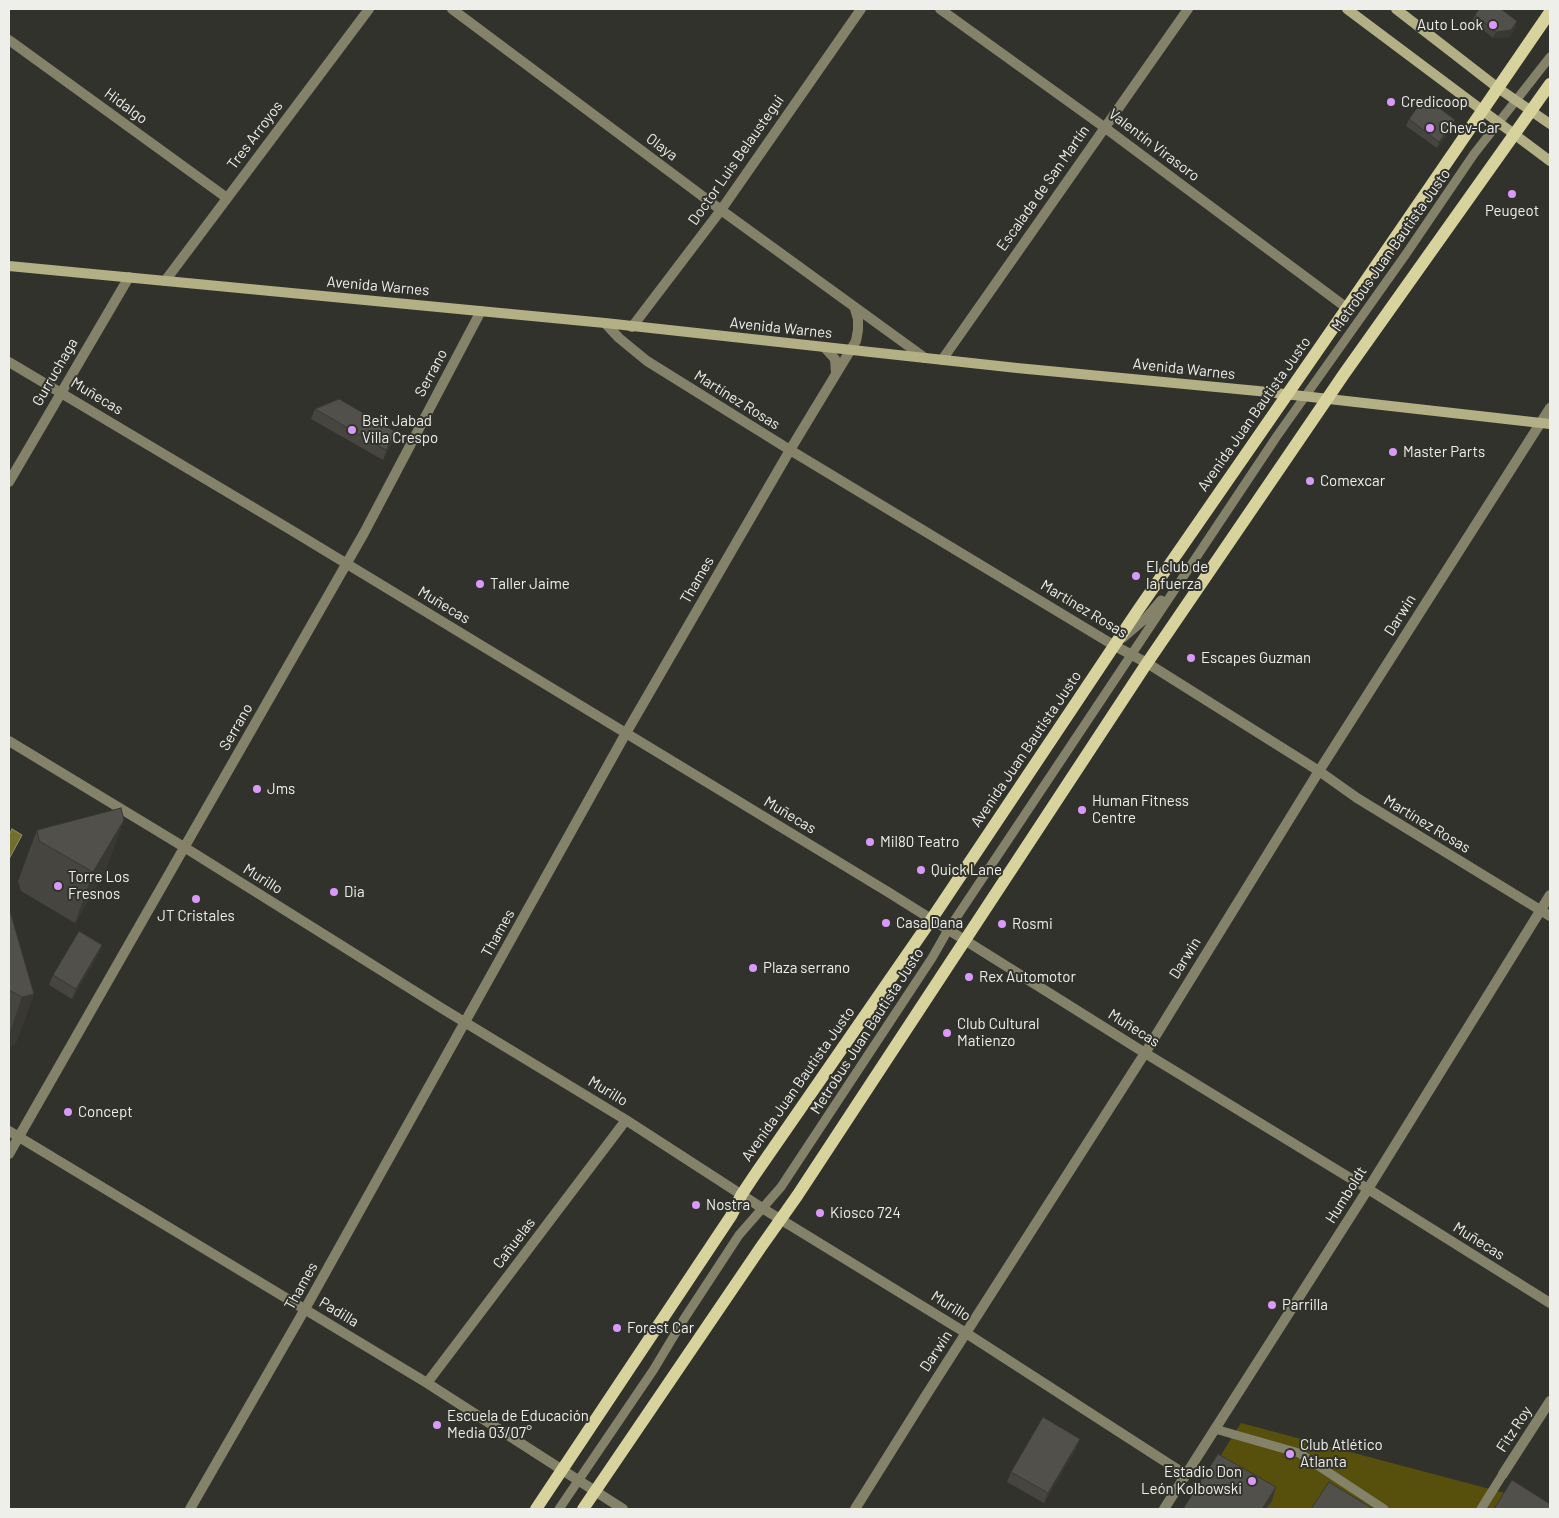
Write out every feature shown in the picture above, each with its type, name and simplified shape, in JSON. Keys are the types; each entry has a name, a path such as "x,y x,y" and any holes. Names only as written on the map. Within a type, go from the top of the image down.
{"main road":[{"path":"1347,9 1550,161"},
{"path":"1396,9 1498,88 1550,124"},
{"name":"Avenida Juan Bautista Justo","path":"536,1509 731,1216 742,1194 931,920 1136,613 1550,12"},
{"path":"583,1509 760,1247 782,1218 1147,663 1327,399 1550,84"},
{"name":"Avenida Warnes","path":"9,266 605,323 826,348 1287,394 1545,424"}],"street":[{"name":"Tres Arroyos","path":"166,281 369,9"},
{"name":"Olaya","path":"452,9 720,210 924,358"},
{"name":"Doctor Luis Belaustegui","path":"632,326 720,210 861,9"},
{"name":"Valentín Virasoro","path":"940,9 1104,127 1347,308"},
{"name":"Escalada de San Martín","path":"942,360 1188,9"},
{"name":"Hidalgo","path":"9,40 227,198"},
{"name":"Gurruchaga","path":"9,482 129,277"},
{"path":"850,350 856,341 858,330 858,319 855,309"},
{"name":"Serrano","path":"9,1154 346,564 481,311"},
{"name":"Martínez Rosas","path":"605,323 619,338 647,361 790,450 1115,646 1147,663 1320,771 1357,798 1550,916"},
{"path":"826,348 835,358 836,373"},
{"name":"Thames","path":"190,1509 466,1023 626,733 850,350"},
{"name":"Muñecas","path":"9,362 888,892 1144,1052 1368,1188 1550,1303"},
{"name":"Darwin","path":"855,1509 1320,771 1545,424 1550,408"},
{"name":"Murillo","path":"9,741 626,1120 762,1208 782,1218 966,1333 1186,1475"},
{"name":"Humboldt","path":"1164,1509 1368,1188 1550,895"},
{"name":"Cañuelas","path":"427,1383 626,1120"},
{"name":"Padilla","path":"9,1130 427,1383 578,1482 623,1509"},
{"name":"Fitz Roy","path":"1503,1474 1550,1401"}],"lane":[{"name":"Metrobus Juan Bautista Justo","path":"559,1509 654,1369 717,1266 739,1235 781,1187 932,958 948,930 1305,396 1406,254 1474,154 1550,56"},
{"name":"Metrobus Juan Bautista Justo","path":"1115,646 1144,620 1192,563"},
{"path":"1215,1429 1299,1453 1384,1509"},
{"path":"1481,1509 1503,1474"}],"shaded area":[{"path":"12,829 22,835 9,859 9,835"},
{"name":"Club Atlético Atlanta","path":"1241,1423 1550,1505 1550,1509 1187,1509"}],"building":[{"name":"Auto Look","path":"1479,9 1501,9 1517,21 1511,30 1496,32 1475,15"},
{"name":"Chev-Car","path":"1425,97 1455,120 1439,142 1409,119"},
{"path":"339,399 396,432 386,450 315,409"},
{"path":"121,808 124,820 93,872 39,841 37,830"},
{"path":"9,911 34,994 22,997 9,990"},
{"path":"79,931 102,945 76,989 53,975"},
{"path":"1043,1417 1080,1439 1048,1493 1011,1472"},
{"path":"1218,1454 1276,1487 1262,1509 1183,1509"},
{"path":"1512,1480 1550,1504 1550,1509 1494,1509"},
{"path":"1329,1482 1373,1509 1311,1509"}],"place":[{"name":"Auto Look","path":"1493,25"},
{"name":"Credicoop","path":"1391,102"},
{"name":"Chev-Car","path":"1430,128"},
{"name":"Peugeot","path":"1512,194"},
{"name":"Beit Jabad Villa Crespo","path":"352,430"},
{"name":"Master Parts","path":"1393,452"},
{"name":"Comexcar","path":"1310,481"},
{"name":"El club de la fuerza","path":"1136,576"},
{"name":"Taller Jaime","path":"480,584"},
{"name":"Escapes Guzman","path":"1191,658"},
{"name":"Jms","path":"257,789"},
{"name":"Human Fitness Centre","path":"1082,810"},
{"name":"Mil80 Teatro","path":"870,842"},
{"name":"Quick Lane","path":"921,870"},
{"name":"Torre Los Fresnos","path":"58,886"},
{"name":"Dia","path":"334,892"},
{"name":"JT Cristales","path":"196,899"},
{"name":"Casa Dana","path":"886,923"},
{"name":"Rosmi","path":"1002,924"},
{"name":"Plaza serrano","path":"753,968"},
{"name":"Rex Automotor","path":"969,977"},
{"name":"Club Cultural Matienzo","path":"947,1033"},
{"name":"Concept","path":"68,1112"},
{"name":"Nostra","path":"696,1205"},
{"name":"Kiosco 724","path":"820,1213"},
{"name":"Parrilla","path":"1272,1305"},
{"name":"Forest Car","path":"617,1328"},
{"name":"Escuela de Educación Media 03/07°","path":"437,1425"},
{"name":"Club Atlético Atlanta","path":"1290,1454"},
{"name":"Estadio Don León Kolbowski","path":"1252,1481"}]}
